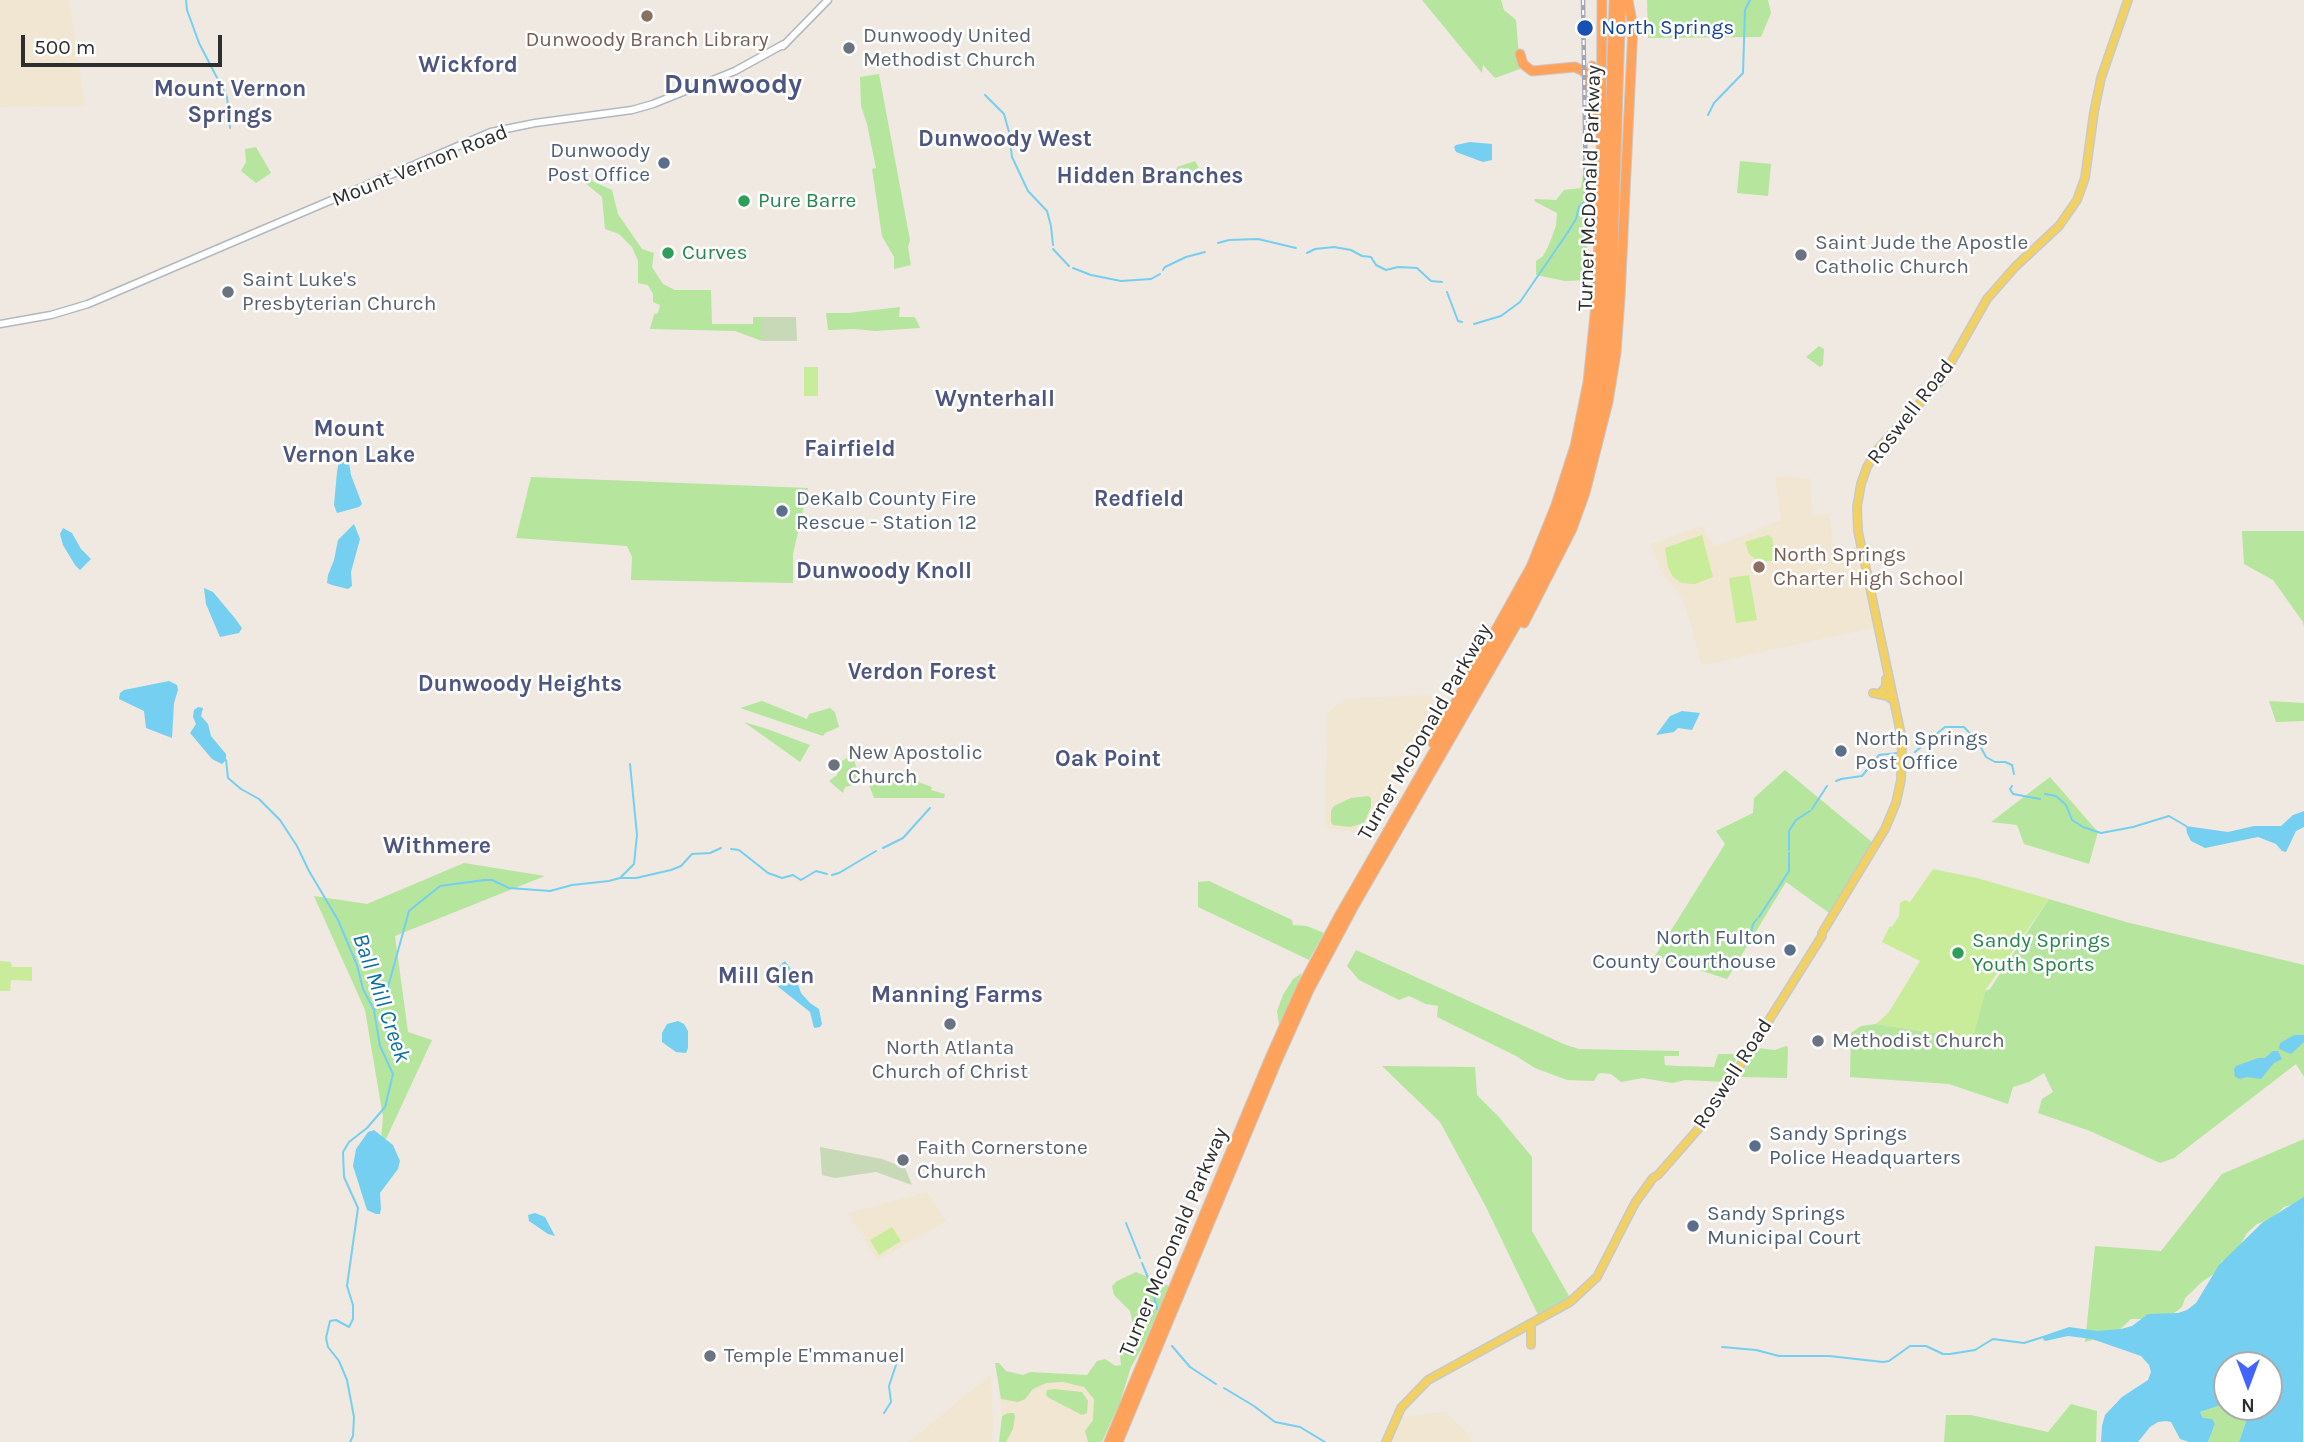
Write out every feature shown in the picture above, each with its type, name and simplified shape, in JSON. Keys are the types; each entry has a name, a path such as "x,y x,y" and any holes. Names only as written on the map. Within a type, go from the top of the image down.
{"highway":[{"path":"1428,762 1430,750 1444,721 1531,567 1566,477 1588,382 1595,325 1599,249 1602,0"},
{"name":"Turner McDonald Parkway","path":"1110,1442 1294,1004 1334,926 1537,568 1565,502 1586,432 1598,368 1604,304 1614,0"},
{"name":"Turner McDonald Parkway","path":"1119,1442 1309,990 1355,904 1534,592 1564,526 1586,463 1601,398 1612,317 1621,0"},
{"path":"1492,666 1513,642 1572,529 1585,493 1608,402 1616,353 1621,270 1633,27 1628,0"},
{"path":"1621,270 1630,170 1635,0"},
{"path":"1520,54 1523,64 1532,71 1575,68 1585,72 1590,82 1597,129"},
{"path":"1592,66 1597,129 1599,249"}],"main road":[{"name":"Mount Vernon Road","path":"0,324 51,315 88,304 491,132 640,108 681,94 735,71 784,44 828,0"},
{"name":"Roswell Road","path":"1386,1442 1401,1408 1429,1379 1570,1302 1597,1277 1635,1203 1653,1178 1656,1178 1709,1115 1817,945 1885,829 1897,800 1903,757 1902,739 1863,556 1854,554 1860,544 1857,502 1865,472 1873,456 1941,380 1995,288 2059,226 2077,200 2085,178 2101,78 2128,0"},
{"path":"1888,668 1886,687 1877,692 1895,702"},
{"name":"Roswell Road","path":"1522,1330 1526,1331 1574,1304 1597,1283 1656,1178"},
{"path":"1531,1328 1531,1345"}],"shaded area":[{"path":"0,0 69,0 85,106 0,107"},
{"name":"North Springs Charter High School","path":"1775,477 1810,479 1812,515 1829,514 1835,562 1847,557 1855,546 1873,628 1702,665 1684,601 1661,571 1651,544 1702,525 1714,547 1781,520"},
{"path":"1425,695 1434,700 1434,707 1371,821 1360,833 1327,828 1327,713 1345,699"},
{"path":"927,1192 946,1221 877,1261 848,1213"},
{"path":"991,1374 991,1442 909,1442"},
{"path":"998,1381 1081,1381 1091,1391 1098,1405 1093,1442 1001,1442 1003,1426"},
{"path":"1445,1412 1471,1436 1471,1442 1390,1442 1400,1417"}],"green space":[{"path":"1422,0 1501,0 1504,10 1516,20 1522,67 1495,78 1483,65 1482,73"},
{"path":"1647,0 1768,0 1771,13 1761,37 1648,38"},
{"path":"879,74 910,240 908,247 911,265 894,269 894,257 882,236 872,169 876,168 861,106 860,77"},
{"path":"256,147 271,173 256,183 241,171 246,162 245,149"},
{"path":"1195,161 1199,168 1186,178 1176,175 1177,167"},
{"path":"1740,161 1771,164 1768,196 1737,193"},
{"path":"1584,168 1588,280 1565,281 1536,275 1536,261 1548,247 1556,226 1557,213 1534,201 1556,200 1564,190 1581,188"},
{"path":"587,176 612,190 618,214 642,249 654,253 652,267 663,284 675,290 711,290 712,324 753,324 753,317 762,317 762,341 735,331 650,329 660,305 653,302 653,294 648,285 638,283 638,261 632,247 619,234 605,229 602,197 584,182"},
{"path":"900,307 899,317 915,317 920,328 828,330 826,313"},
{"path":"762,317 796,317 797,341 762,341"},
{"path":"1819,346 1824,349 1823,365 1820,367 1806,357"},
{"path":"804,367 818,367 818,396 804,396"},
{"path":"531,477 808,488 793,554 793,583 631,580 632,557 627,546 516,538"},
{"path":"2242,531 2304,531 2304,628 2303,622 2273,580 2244,564"},
{"path":"1702,535 1713,577 1695,584 1682,583 1673,577 1668,567 1665,548"},
{"path":"1768,535 1772,538 1777,561 1758,561 1749,554 1745,542"},
{"path":"1749,575 1757,620 1736,623 1729,578"},
{"path":"762,701 807,719 809,714 830,708 835,712 839,727 823,736 740,708"},
{"path":"2269,701 2304,703 2304,721 2276,722"},
{"path":"744,722 767,729 810,745 800,762"},
{"path":"852,755 862,783 845,787 843,793 829,781 837,775 842,761"},
{"path":"1785,770 1878,847 1832,915 1786,882 1727,979 1655,956 1725,844 1716,831 1753,813 1754,798"},
{"path":"891,772 932,787 931,790 945,794 944,798 874,798 869,785 891,783"},
{"path":"2050,777 2098,832 2089,864 2024,844 2017,825 1991,822"},
{"path":"1351,798 1371,798 1371,807 1364,823 1350,827 1333,825 1331,811 1334,806"},
{"path":"464,863 545,876 395,936 408,1032 432,1040 380,1152 383,1117 365,1010 314,896 367,904"},
{"name":"Sandy Springs Youth Sports","path":"1933,869 1977,878 2049,899 1986,989 1973,1039 1876,1024 1889,1012 1920,961 1882,942 1899,916 1900,903 1905,900 1910,902"},
{"path":"1209,881 1292,920 1293,925 1307,926 1324,933 1309,960 1198,907 1198,882"},
{"path":"2049,899 2126,922 2304,965 2304,1077 2296,1064 2174,1158 2160,1163 2090,1131 2038,1113 2042,1099 2053,1092 2044,1073 2013,1087 2008,1104 1949,1084 1850,1077 1851,1033 1861,1026 1876,1024 1973,1039 1981,993 1990,989"},
{"path":"1356,950 1579,1049 1679,1051 1679,1056 1664,1056 1665,1065 1677,1066 1714,1067 1718,1054 1738,1056 1725,1082 1685,1080 1672,1083 1643,1078 1621,1082 1611,1074 1602,1073 1598,1074 1594,1081 1567,1080 1535,1068 1437,1017 1438,1006 1409,996 1399,1000 1359,980 1347,966"},
{"path":"0,961 11,962 12,967 32,967 32,981 11,980 10,991 0,991"},
{"path":"1302,973 1279,1025 1277,1011 1283,995 1293,979"},
{"path":"1786,1046 1787,1078 1740,1077 1757,1048 1775,1050"},
{"path":"1382,1066 1475,1067 1477,1095 1532,1157 1532,1231 1573,1303 1562,1312 1541,1321 1486,1207 1440,1122"},
{"path":"2304,1139 2304,1201 2284,1207 2271,1219 2257,1224 2247,1233 2231,1261 2222,1261 2217,1272 2203,1281 2185,1298 2182,1307 2166,1319 2131,1319 2115,1334 2085,1342 2095,1246 2161,1251 2222,1174"},
{"path":"820,1147 882,1159 905,1168 912,1185 876,1172 835,1178 822,1175"},
{"path":"892,1227 901,1241 879,1255 870,1240"},
{"path":"1136,1272 1169,1286 1131,1367 1120,1402 1102,1442 1088,1442 1085,1431 1093,1420 1094,1399 1084,1387 1063,1382 1046,1383 1033,1389 1025,1399 1018,1402 1001,1399 995,1363 999,1363 1006,1371 1023,1375 1030,1372 1087,1375 1097,1361 1105,1359 1116,1366 1121,1365 1120,1355 1133,1325 1130,1311 1114,1295 1112,1286"},
{"path":"1047,1390 1082,1392 1088,1401 1087,1413 1082,1415 1049,1398 1046,1395"},
{"path":"2071,1404 2097,1411 2096,1442 1944,1442 1946,1415 1971,1415 2048,1432"},
{"path":"2213,1408 2213,1421 2246,1421 2239,1442 2208,1442 2215,1424 2203,1418 2200,1412"},
{"path":"1014,1413 1013,1429 1006,1442 999,1442 1002,1416"}],"water":[{"path":"1470,142 1492,144 1492,160 1483,162 1456,152 1456,145"},
{"path":"347,451 351,475 362,504 337,513 334,505 337,472 340,455"},
{"path":"354,524 360,539 351,572 352,586 348,589 327,583 338,540"},
{"path":"63,528 72,533 81,549 91,559 80,570 63,545 60,534"},
{"path":"204,588 213,592 234,617 242,628 239,633 220,637 206,604"},
{"path":"169,681 177,685 178,690 174,703 172,738 146,728 144,711 119,699 124,690"},
{"path":"203,708 201,716 208,724 211,736 226,754 226,760 222,764 212,759 190,733 196,724 193,717 194,710"},
{"path":"1682,711 1700,713 1692,730 1678,728 1674,732 1656,735 1670,716"},
{"path":"2304,811 2304,827 2296,831 2286,852 2276,844 2258,837 2205,848 2191,841 2187,833 2186,826 2228,832 2254,826 2281,826 2293,815"},
{"path":"785,961 794,973 801,993 819,1009 822,1024 820,1027 814,1028 810,1012 776,985 780,965"},
{"path":"678,1021 684,1024 688,1031 686,1053 676,1052 662,1042 662,1033 667,1024"},
{"path":"2294,1035 2304,1035 2304,1042 2291,1054 2279,1049 2280,1043"},
{"path":"2273,1051 2278,1051 2282,1059 2274,1063 2261,1079 2235,1077 2236,1066 2265,1058"},
{"path":"374,1130 393,1145 400,1161 398,1169 380,1193 380,1214 367,1210 353,1166 356,1149 368,1132"},
{"path":"2304,1197 2303,1442 2239,1442 2246,1421 2283,1421 2283,1351 2213,1351 2213,1408 2200,1412 2203,1418 2212,1419 2215,1424 2208,1442 2180,1439 2171,1422 2166,1421 2150,1427 2138,1442 2101,1442 2105,1415 2122,1397 2148,1380 2151,1372 2149,1365 2141,1356 2092,1339 2068,1336 2045,1341 2043,1336 2069,1327 2097,1331 2121,1329 2132,1326 2148,1314 2187,1310 2196,1303 2219,1265 2262,1223"},
{"path":"535,1213 545,1217 555,1236 529,1221 528,1215"}],"waterway":[{"path":"186,0 199,43 227,97 230,128"},
{"path":"1708,115 1714,103 1743,73 1745,10 1750,0"},
{"path":"985,95 1004,114 1012,157 1028,191 1047,211 1053,245"},
{"path":"1474,324 1501,316 1520,302 1568,232 1579,207 1592,195"},
{"path":"1218,243 1258,239 1296,248"},
{"path":"1307,253 1315,249 1334,247 1351,250 1371,257 1376,265 1386,270 1398,267 1417,268 1431,281 1442,282"},
{"path":"1053,249 1069,266"},
{"path":"1163,270 1186,257 1205,252"},
{"path":"1073,268 1121,281 1151,279 1160,274"},
{"path":"1447,292 1458,321 1462,322"},
{"path":"1915,752 1945,727 1964,727 1978,742 1986,757 1995,762 2012,765 2014,774"},
{"path":"1836,781 1862,776 1879,755 1898,753"},
{"name":"Ball Mill Creek","path":"226,760 228,778 259,799 280,820 338,920 357,965 363,989 374,1010 380,1046 393,1074 385,1107 367,1128 349,1142 343,1152 344,1177 358,1208 347,1286 353,1305 353,1319 349,1327 336,1320 330,1321 326,1338 328,1347 339,1361 347,1380 354,1417 350,1442"},
{"path":"374,1010 385,998 409,911 440,886 492,880 509,888 550,891 620,878 634,864 637,835 630,764"},
{"path":"1812,809 1827,786"},
{"path":"2012,786 2010,789 2013,794 2040,799"},
{"path":"2045,794 2056,796 2066,805 2072,820 2101,833 2169,816 2186,826"},
{"path":"883,848 903,838 930,808"},
{"path":"1789,850 1789,831 1796,820 1810,811"},
{"path":"621,878 636,878 671,870 681,866 692,854 710,853 721,848"},
{"path":"731,849 739,850 768,873 782,878 793,875 801,880 816,871 827,874"},
{"path":"832,875 876,851"},
{"path":"1759,917 1789,871 1789,853"},
{"path":"1749,942 1753,924 1757,919"},
{"path":"1126,1223 1140,1258"},
{"path":"1142,1263 1157,1309"},
{"path":"1722,1347 1756,1350 1779,1356 1829,1356 1883,1362 1889,1361 1910,1346 1926,1346 1943,1354 1950,1354 1975,1350 1993,1339 2024,1343 2043,1337"},
{"path":"1172,1346 1190,1367 1216,1384"},
{"path":"884,1413 891,1402 889,1386 896,1365"},
{"path":"1224,1388 1275,1422 1300,1427 1325,1442"}],"railway":[{"path":"1583,0 1586,194"}],"place":[{"name":"Dunwoody Branch Library","path":"647,16"},
{"name":"North Springs","path":"1585,28"},
{"name":"Dunwoody United Methodist Church","path":"849,48"},
{"name":"Dunwoody Post Office","path":"664,163"},
{"name":"Pure Barre","path":"744,201"},
{"name":"Curves","path":"668,253"},
{"name":"Saint Jude the Apostle Catholic Church","path":"1801,255"},
{"name":"Saint Luke's Presbyterian Church","path":"228,292"},
{"name":"DeKalb County Fire Rescue - Station 12","path":"782,511"},
{"name":"North Springs Charter High School","path":"1759,567"},
{"name":"North Springs Post Office","path":"1841,751"},
{"name":"New Apostolic Church","path":"834,765"},
{"name":"North Fulton County Courthouse","path":"1790,950"},
{"name":"Sandy Springs Youth Sports","path":"1958,953"},
{"name":"North Atlanta Church of Christ","path":"950,1024"},
{"name":"Methodist Church","path":"1818,1041"},
{"name":"Sandy Springs Police Headquarters","path":"1755,1146"},
{"name":"Faith Cornerstone Church","path":"903,1160"},
{"name":"Sandy Springs Municipal Court","path":"1693,1226"},
{"name":"Temple E'mmanuel","path":"710,1356"}],"district":[{"name":"Wickford","path":"468,65"},
{"name":"Dunwoody","path":"733,85"},
{"name":"Mount Vernon Springs","path":"230,102"},
{"name":"Dunwoody West","path":"1005,139"},
{"name":"Hidden Branches","path":"1150,176"},
{"name":"Wynterhall","path":"995,399"},
{"name":"Mount Vernon Lake","path":"349,442"},
{"name":"Fairfield","path":"850,449"},
{"name":"Redfield","path":"1139,499"},
{"name":"Dunwoody Knoll","path":"884,571"},
{"name":"Verdon Forest","path":"922,672"},
{"name":"Dunwoody Heights","path":"520,684"},
{"name":"Oak Point","path":"1108,759"},
{"name":"Withmere","path":"437,846"},
{"name":"Mill Glen","path":"766,976"},
{"name":"Manning Farms","path":"957,995"}]}
